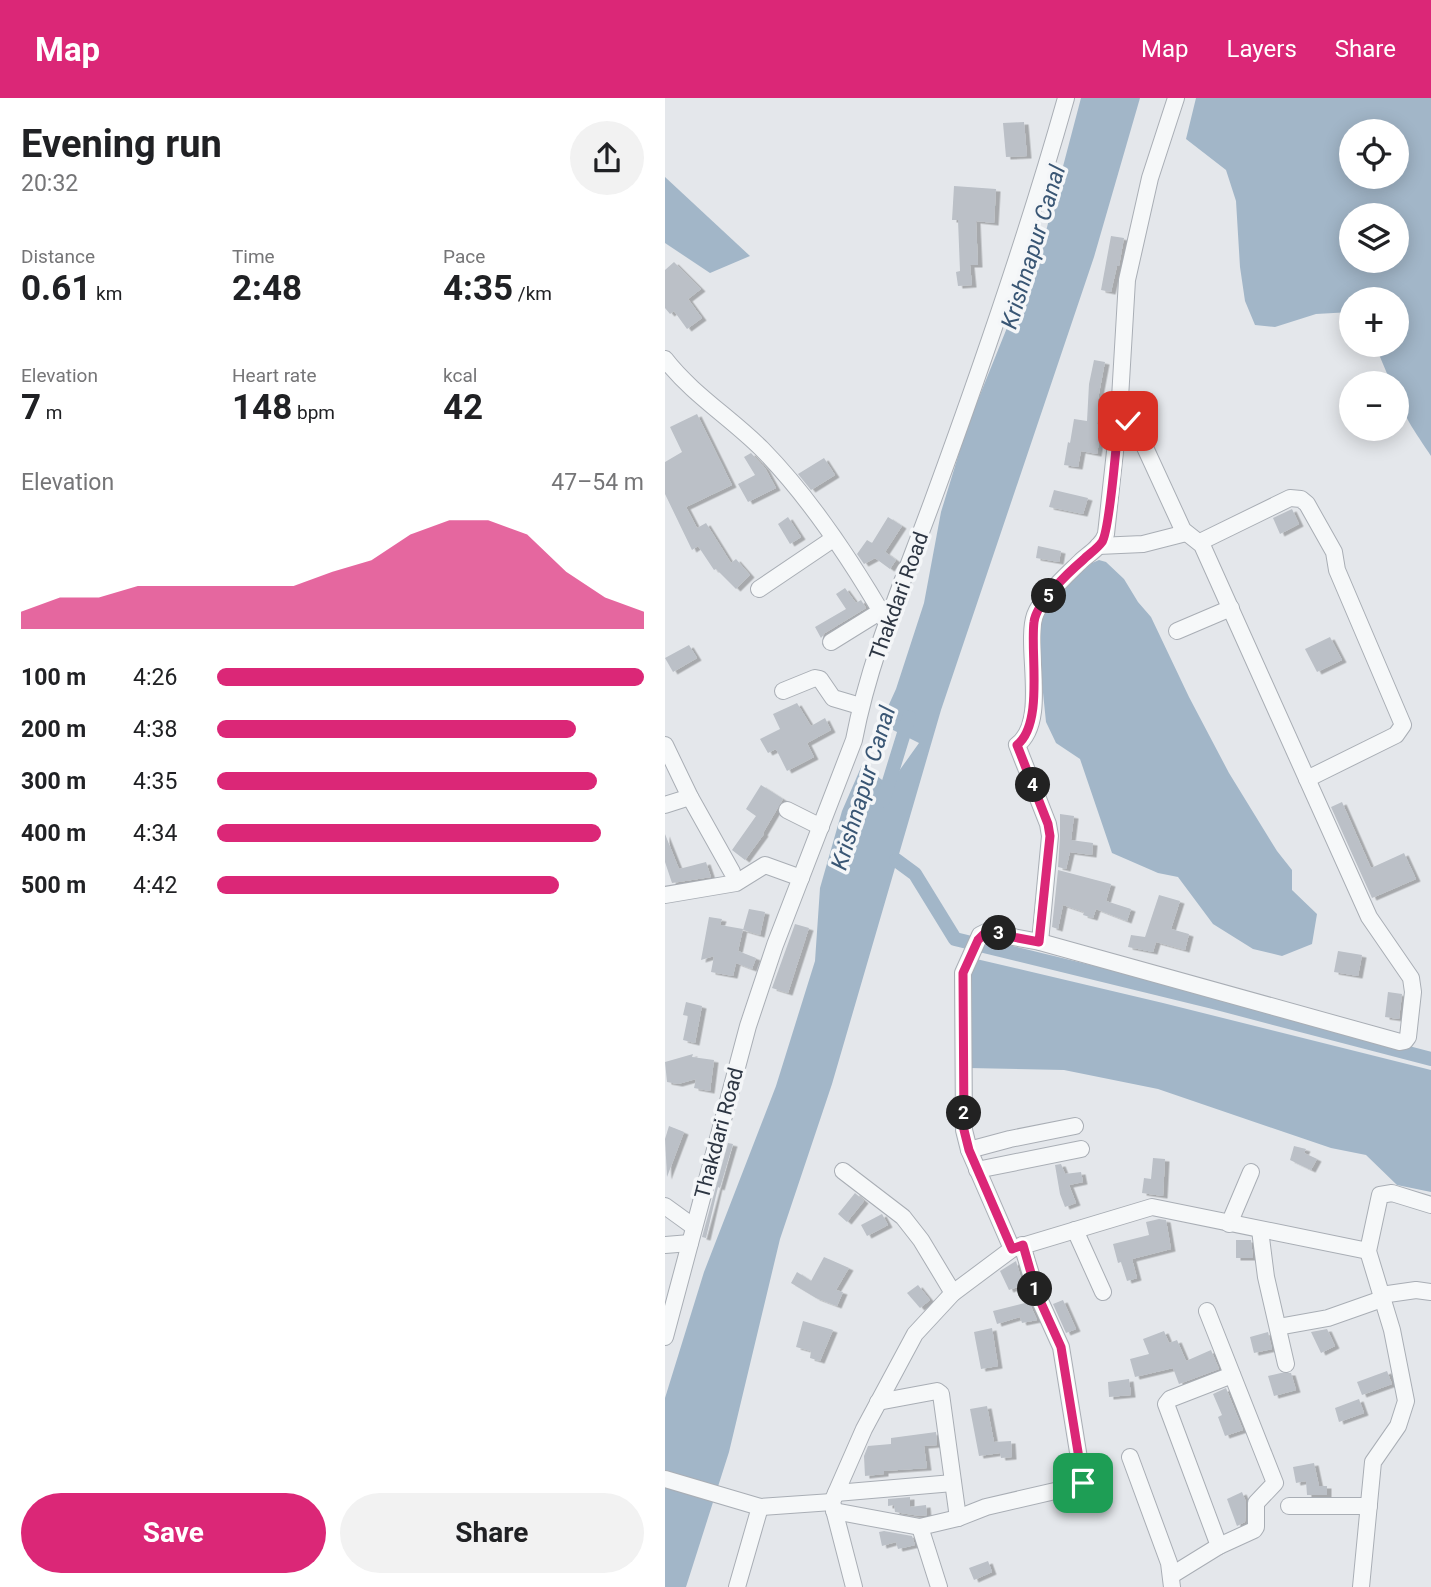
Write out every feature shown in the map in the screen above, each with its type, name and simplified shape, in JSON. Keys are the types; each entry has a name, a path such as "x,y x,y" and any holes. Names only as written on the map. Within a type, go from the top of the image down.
{"street":[{"name":"Thakdari Road","path":"665,1337 748,1026 775,945 854,740 860,706 884,617 935,497 1016,265 1066,98"},
{"path":"1039,942 1050,836 1045,815 1017,745 1026,736 1029,727 1035,688 1034,622 1039,607 1067,575 1098,547 1106,534 1119,415 1127,280 1150,178 1176,98"},
{"path":"665,359 680,379 730,419 765,452 834,539 884,617 831,642"},
{"path":"834,1502 920,1527 958,1518 986,1507 1083,1483 1061,1347 1017,1247 977,1170 964,1130 963,973 981,935 990,931 1039,942 1400,1042 1405,1041 1413,992 1411,978 1369,917 1231,608 1137,430 1119,415"},
{"path":"1098,547 1193,538 1290,498 1296,497 1307,504 1334,552 1337,570 1403,725 1396,735 1307,779"},
{"path":"759,589 834,539"},
{"path":"1177,631 1231,608"},
{"path":"783,691 815,678 820,679 833,698 860,706"},
{"path":"665,745 690,797 732,872"},
{"path":"665,805 690,797"},
{"path":"787,810 821,827"},
{"path":"665,895 736,883 765,865 801,878"},
{"path":"969,1150 1075,1126"},
{"path":"977,1170 1081,1149"},
{"path":"843,1171 903,1217 921,1240 953,1293"},
{"path":"1229,1224 1251,1172"},
{"path":"1361,1587 1373,1462 1398,1426 1406,1401 1392,1330 1368,1251 1380,1195 1392,1193 1431,1205"},
{"path":"665,1206 694,1227"},
{"path":"854,1587 834,1502 878,1402 915,1334 953,1293 1017,1247 1152,1207 1368,1251"},
{"path":"1075,1230 1103,1292"},
{"path":"1260,1230 1266,1277 1286,1364"},
{"path":"665,1245 690,1243"},
{"path":"1278,1327 1343,1314 1382,1297 1416,1290 1431,1292"},
{"path":"1130,1457 1172,1581 1219,1545 1256,1527 1256,1503 1275,1483 1207,1311"},
{"path":"1219,1545 1166,1404 1170,1399 1232,1375"},
{"path":"878,1402 940,1392 958,1518"},
{"path":"665,1479 760,1507 834,1502 953,1483"},
{"path":"1289,1506 1369,1506"},
{"path":"737,1587 760,1507"},
{"path":"920,1527 939,1587"}],"water":[{"path":"1081,98 1140,98 1094,257 941,710 832,1084 780,1239 729,1452 686,1587 665,1587 665,1398 704,1272 776,1086 815,961 820,888 842,811 862,765 889,785 919,743 893,730 876,733 896,689 924,603 941,512 967,427 1046,231"},
{"path":"1196,98 1431,98 1431,456 1409,421 1409,371 1386,371 1380,357 1409,357 1409,287 1339,287 1339,313 1316,314 1275,327 1255,325 1245,301 1236,201 1226,170 1186,139"},
{"path":"665,177 750,256 710,273 665,243"},
{"path":"1099,560 1106,562 1124,579 1151,617 1229,773 1277,851 1292,870 1292,890 1317,914 1312,944 1282,956 1253,949 1213,924 1178,877 1158,873 1112,853 1080,759 1056,743 1046,722 1037,634 1046,602"},
{"path":"972,958 1431,1070 1431,1192 1397,1185 1366,1155 1331,1148 1158,1089 1064,1070 969,1068 966,974"}],"building":[{"path":"1024,122 1027,156 1006,157 1003,123"},
{"path":"954,186 996,189 994,223 976,221 978,265 970,265 972,285 958,286 958,220 952,220"},
{"path":"1111,236 1124,238 1111,292 1101,290"},
{"path":"674,262 701,289 688,299 702,318 687,329 674,311 670,314 665,308 665,270"},
{"path":"1094,360 1105,362 1098,399 1097,424 1102,424 1097,454 1081,451 1078,467 1064,465 1074,419 1087,421 1089,384"},
{"path":"697,414 732,485 686,507 697,528 706,523 731,563 736,559 750,575 736,589 714,570 698,546 692,550 665,494 665,462 682,452 670,427"},
{"path":"751,453 765,468 776,488 748,502 738,484 755,475 744,457"},
{"path":"824,458 835,475 811,490 798,474"},
{"path":"1054,490 1088,498 1083,514 1049,507"},
{"path":"1292,509 1299,524 1280,534 1273,518"},
{"path":"788,517 801,537 790,544 778,524"},
{"path":"888,517 902,526 885,552 896,560 890,569 875,558 864,564 857,554 867,540 872,543"},
{"path":"1038,546 1061,551 1059,562 1036,558"},
{"path":"845,588 856,603 861,600 866,608 821,638 815,627 846,609 836,594"},
{"path":"1330,637 1342,660 1317,672 1305,649"},
{"path":"689,645 697,658 673,672 665,658"},
{"path":"797,703 811,726 825,718 831,730 807,743 814,757 787,771 776,749 768,753 760,739 780,729 773,714"},
{"path":"761,785 783,799 764,834 745,860 732,850 756,816 746,809"},
{"path":"1342,802 1371,868 1404,853 1416,879 1372,898 1331,807"},
{"path":"1060,814 1074,816 1071,840 1093,843 1092,855 1070,852 1066,869 1058,867"},
{"path":"665,834 679,869 706,862 711,877 672,883 665,862"},
{"path":"1058,870 1111,884 1106,901 1131,909 1127,921 1096,909 1093,918 1063,905 1058,929 1052,927"},
{"path":"1159,895 1180,901 1171,929 1189,934 1185,950 1156,942 1153,952 1128,947 1131,935 1145,937"},
{"path":"749,909 765,912 760,935 743,930"},
{"path":"709,917 722,919 720,925 743,929 738,951 756,958 752,969 736,963 733,976 711,972 714,956 701,960"},
{"path":"795,924 809,928 788,993 772,988"},
{"path":"1338,951 1362,955 1358,976 1334,972"},
{"path":"1388,992 1402,994 1399,1019 1385,1017"},
{"path":"686,1002 702,1006 695,1043 683,1040 688,1016 683,1015"},
{"path":"693,1054 692,1057 714,1060 710,1091 694,1088 696,1079 678,1084 667,1082 665,1062"},
{"path":"669,1126 684,1132 667,1177 665,1139"},
{"path":"728,1143 733,1144 720,1188 718,1187 706,1238 702,1237"},
{"path":"1294,1146 1306,1149 1304,1153 1317,1159 1311,1170 1290,1160"},
{"path":"1153,1158 1165,1159 1163,1196 1142,1193 1144,1178 1151,1179"},
{"path":"1061,1164 1065,1174 1081,1172 1083,1182 1069,1185 1076,1203 1065,1207 1055,1165"},
{"path":"855,1193 864,1201 847,1222 838,1214"},
{"path":"882,1214 888,1225 867,1236 861,1225"},
{"path":"1166,1220 1171,1249 1132,1259 1137,1278 1127,1281 1113,1244 1149,1235 1146,1222"},
{"path":"1236,1240 1251,1240 1253,1258 1236,1258"},
{"path":"824,1257 849,1268 836,1290 843,1292 837,1306 816,1298 791,1283 797,1272 811,1281"},
{"path":"1016,1261 1023,1285 1009,1290 1000,1271"},
{"path":"918,1285 930,1300 920,1308 907,1293"},
{"path":"1063,1300 1076,1329 1066,1333 1053,1304"},
{"path":"1029,1302 1037,1320 1022,1323 1020,1317 997,1324 993,1311"},
{"path":"803,1321 833,1330 820,1361 810,1358 811,1351 796,1347"},
{"path":"992,1328 998,1366 981,1369 974,1332"},
{"path":"1327,1329 1335,1346 1321,1353 1311,1332"},
{"path":"1164,1331 1169,1343 1177,1340 1186,1361 1211,1350 1219,1369 1179,1384 1173,1368 1135,1377 1130,1359 1149,1354 1143,1339"},
{"path":"1268,1332 1272,1349 1254,1353 1250,1337"},
{"path":"1387,1371 1392,1384 1362,1395 1357,1382"},
{"path":"1291,1373 1296,1390 1274,1396 1268,1376"},
{"path":"1129,1379 1131,1395 1109,1397 1108,1382"},
{"path":"1226,1388 1243,1430 1225,1436 1218,1417 1222,1415 1213,1394"},
{"path":"1359,1399 1364,1413 1339,1422 1335,1408"},
{"path":"987,1406 994,1442 1011,1441 1012,1457 1001,1458 1000,1453 979,1456 970,1409"},
{"path":"936,1432 937,1445 924,1446 927,1468 884,1471 884,1474 865,1476 864,1456 868,1446 891,1444 891,1438"},
{"path":"1314,1463 1319,1486 1327,1486 1327,1495 1307,1495 1306,1481 1296,1483 1293,1467"},
{"path":"1242,1492 1246,1502 1245,1522 1237,1526 1227,1499"},
{"path":"910,1497 910,1507 926,1505 927,1515 895,1512 894,1505 888,1506 888,1499"},
{"path":"879,1532 912,1536 915,1545 898,1549 896,1542 882,1546"},
{"path":"988,1561 992,1572 974,1580 969,1568"}],"waterway":[{"name":"Krishnapur Canal","path":"883,801 909,717"},
{"path":"896,860 915,874 955,939 1431,1059"}],"route":[{"path":"1083,1483 1058,1337 1037,1294 1023,1245 1012,1249 969,1150 964,1130 963,973 978,940 986,932 1039,942 1050,836 1042,806 1017,745 1026,736 1029,727 1035,688 1035,614 1067,575 1104,540 1119,415 1128,421"}]}
